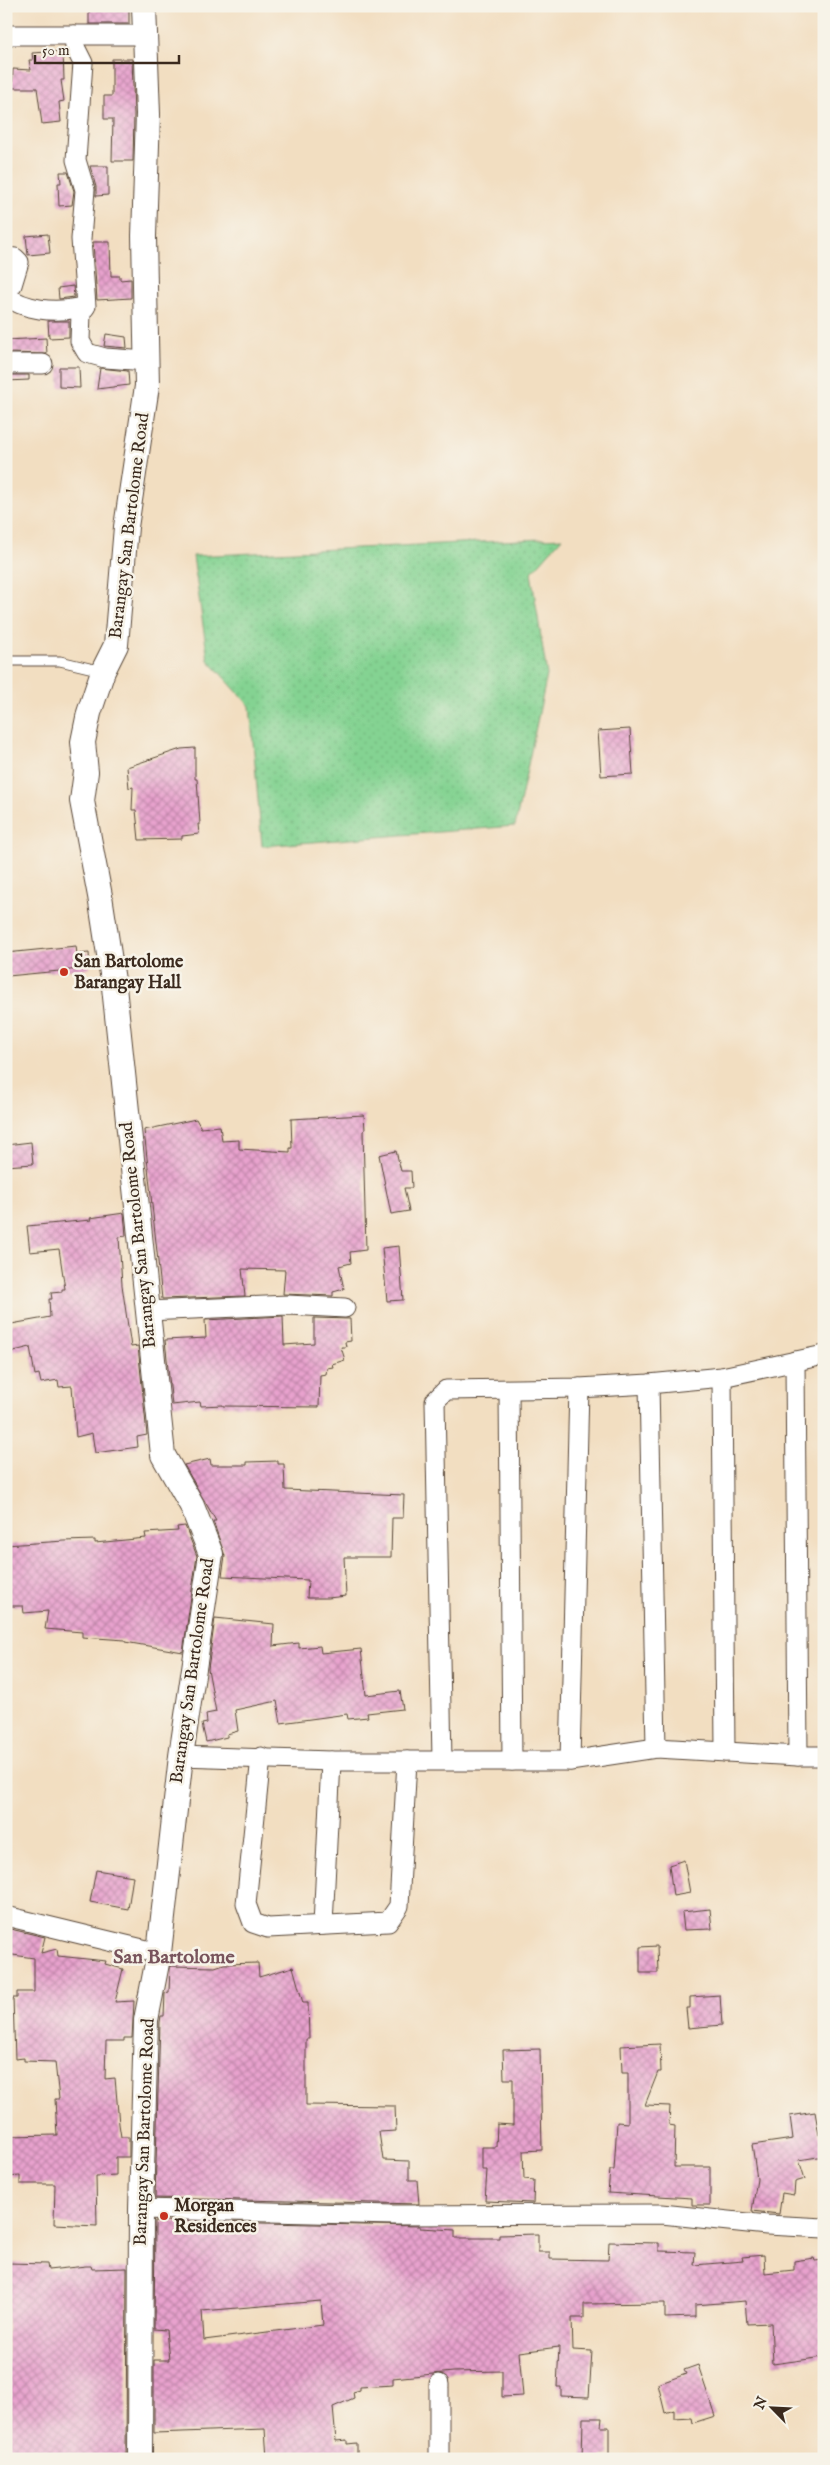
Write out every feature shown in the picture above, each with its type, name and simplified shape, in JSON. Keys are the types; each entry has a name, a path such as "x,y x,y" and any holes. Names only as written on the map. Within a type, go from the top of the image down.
{"street":[{"name":"Barangay San Bartolome Road","path":"140,2459 141,2209 146,2020 160,1953 181,1756 211,1554 192,1506 163,1455 114,987 100,896 82,801 86,772 83,742 89,713 103,671 116,645 126,527 147,386 144,236 148,114 144,6"},
{"path":"6,35 146,35"},
{"path":"74,35 75,47 83,63 76,160 85,190 81,239 86,306 81,313 80,341 88,353 104,358 147,361"},
{"path":"6,258 15,258 19,262 12,285 6,286"},
{"path":"6,296 17,303 38,308 66,310 77,308 81,313"},
{"path":"6,364 42,364"},
{"path":"147,1311 288,1305 345,1308"},
{"path":"442,1760 435,1402 446,1390 579,1388 649,1384 722,1377 824,1356"},
{"path":"795,1361 798,1756"},
{"path":"722,1377 725,1752"},
{"path":"649,1384 656,1748"},
{"path":"570,1761 579,1388"},
{"path":"509,1390 512,1761"},
{"path":"181,1756 260,1757 330,1761 570,1761 656,1748 824,1756"},
{"path":"260,1757 246,1904 253,1923 268,1928 388,1922 398,1906 406,1761"},
{"path":"323,1925 330,1761"},
{"path":"6,1916 160,1953"},
{"path":"141,2209 394,2215 662,2214 767,2225 824,2228"},
{"path":"439,2459 440,2384"}],"lane":[{"path":"6,661 60,661 103,671"}],"green space":[{"path":"562,538 531,573 547,675 515,826 262,846 250,706 208,660 193,556"}],"building":[{"path":"89,6 129,6 129,24 89,24"},
{"path":"63,51 64,80 61,80 64,101 59,102 61,122 42,124 37,88 12,88 13,69 31,70 29,60 33,60 32,53"},
{"path":"112,59 132,59 133,161 112,161 113,119 104,119 104,96 112,96"},
{"path":"90,166 108,166 108,195 96,196 96,187"},
{"path":"60,172 68,172 74,191 72,205 59,206 58,183 61,183"},
{"path":"48,234 50,253 28,255 26,236"},
{"path":"93,242 110,242 111,276 120,276 120,280 131,279 131,298 97,300"},
{"path":"73,286 74,297 59,299 58,288"},
{"path":"48,321 69,321 69,337 49,338"},
{"path":"106,334 126,337 127,348 104,346"},
{"path":"46,338 47,354 6,353 6,340"},
{"path":"59,367 79,367 80,388 59,387"},
{"path":"100,368 128,371 129,385 97,389"},
{"path":"6,375 29,375 29,380 6,381"},
{"path":"630,729 633,774 601,776 598,731"},
{"path":"195,748 199,834 182,836 182,839 139,840 136,810 132,810 133,787 129,788 127,767 181,749"},
{"path":"76,946 77,954 89,953 90,968 8,976 6,953"},
{"path":"364,1115 366,1250 350,1252 351,1263 339,1266 344,1289 333,1292 333,1296 283,1294 285,1270 242,1269 245,1296 162,1299 144,1130 196,1119 201,1128 220,1126 222,1141 239,1140 239,1149 290,1152 290,1148 292,1148 291,1119"},
{"path":"31,1142 33,1164 6,1166 6,1145"},
{"path":"396,1151 401,1171 411,1171 412,1188 404,1188 409,1211 391,1214 379,1155"},
{"path":"124,1213 126,1236 119,1237 122,1285 131,1347 138,1346 147,1435 137,1437 138,1447 95,1453 92,1433 76,1437 72,1386 59,1387 58,1380 41,1383 39,1374 35,1375 30,1347 10,1352 9,1349 6,1350 6,1325 50,1317 49,1299 52,1299 51,1293 62,1292 62,1289 65,1289 59,1249 30,1252 27,1226 91,1220 90,1218"},
{"path":"399,1246 403,1300 387,1301 382,1248"},
{"path":"283,1316 284,1345 314,1343 314,1318 350,1319 351,1341 345,1342 346,1347 341,1347 345,1360 332,1364 333,1367 327,1368 326,1374 320,1375 319,1407 201,1406 200,1402 172,1405 165,1340 206,1338 205,1320"},
{"path":"210,1459 211,1465 247,1465 247,1462 278,1461 278,1464 284,1464 285,1490 404,1495 403,1518 392,1518 391,1557 344,1557 346,1596 307,1598 308,1580 222,1576 225,1556 213,1521 216,1521 184,1465"},
{"path":"185,1526 197,1556 183,1652 125,1642 125,1640 82,1637 82,1632 45,1629 48,1611 24,1613 23,1606 8,1606 6,1545 95,1540 95,1543 146,1538 145,1533 178,1531 177,1527"},
{"path":"215,1618 274,1624 273,1646 299,1643 299,1648 320,1646 321,1653 361,1649 366,1695 400,1691 403,1709 367,1713 368,1717 348,1719 347,1714 281,1723 277,1701 235,1710 238,1731 227,1734 227,1737 206,1742 202,1724 207,1723 206,1714 216,1712 208,1669"},
{"path":"684,1860 690,1893 673,1896 669,1865"},
{"path":"96,1870 133,1876 128,1909 90,1902"},
{"path":"710,1909 712,1929 684,1930 682,1912"},
{"path":"6,1928 45,1937 41,1953 57,1949 58,1956 106,1961 105,1964 123,1969 115,2002 134,2001 132,2038 124,2038 124,2041 106,2041 105,2079 115,2078 121,2137 129,2137 129,2157 116,2157 116,2175 96,2176 97,2226 54,2224 55,2184 20,2184 20,2176 6,2177 6,2136 57,2135 55,2099 59,2099 55,2062 24,2061 24,2058 15,2059 13,1998 17,1998 17,1992 34,1992 34,1958 6,1954"},
{"path":"657,1946 658,1973 640,1973 640,1947"},
{"path":"258,1963 259,1977 293,1967 303,2003 308,2003 309,2039 306,2039 306,2105 395,2106 396,2131 379,2132 383,2160 409,2161 409,2180 417,2180 419,2204 155,2198 160,2022 161,2016 164,2016 165,1993 169,1992 170,1966 215,1967 224,1964"},
{"path":"720,1995 722,2025 688,2028 686,2008 690,2008 690,1997"},
{"path":"660,2044 661,2072 658,2072 645,2105 670,2106 669,2125 675,2126 674,2167 710,2167 710,2205 692,2205 692,2198 608,2193 610,2170 614,2170 617,2122 628,2123 628,2073 622,2073 621,2046"},
{"path":"540,2049 542,2150 523,2151 524,2179 534,2180 533,2203 485,2201 487,2170 482,2170 482,2147 496,2147 497,2124 513,2125 513,2079 504,2079 503,2050"},
{"path":"815,2112 819,2135 824,2135 824,2156 799,2160 805,2179 795,2182 794,2195 782,2193 779,2214 752,2211 757,2179 752,2145 793,2139 790,2116"},
{"path":"155,2221 420,2226 420,2228 455,2230 455,2238 499,2238 499,2235 538,2234 538,2252 550,2252 550,2259 608,2260 609,2242 659,2243 659,2251 695,2252 694,2265 743,2261 742,2257 764,2255 765,2273 794,2270 794,2261 814,2258 815,2261 824,2260 824,2357 773,2364 771,2323 747,2324 745,2301 695,2305 695,2317 665,2318 665,2303 584,2304 584,2318 572,2318 573,2350 592,2351 589,2397 561,2396 561,2387 557,2387 559,2347 519,2352 523,2396 502,2397 502,2371 453,2372 393,2378 393,2385 360,2387 360,2390 353,2392 354,2398 333,2407 336,2441 347,2440 347,2444 357,2443 357,2459 267,2459 265,2429 154,2433 154,2360 169,2360 166,2330 154,2329","holes":["321,2301 323,2325 204,2340 202,2311"]},
{"path":"8,2263 47,2264 48,2270 86,2266 91,2266 92,2269 127,2268 126,2459 6,2459"},
{"path":"698,2365 715,2416 693,2423 692,2418 674,2419 674,2410 665,2413 658,2384 686,2374 684,2370"},
{"path":"583,2418 602,2418 601,2427 609,2427 609,2456 602,2456 602,2459 582,2459"}],"place":[{"name":"San Bartolome Barangay Hall","path":"64,972"},
{"name":"Morgan Residences","path":"164,2216"}],"district":[{"name":"San Bartolome","path":"174,1957"}]}
